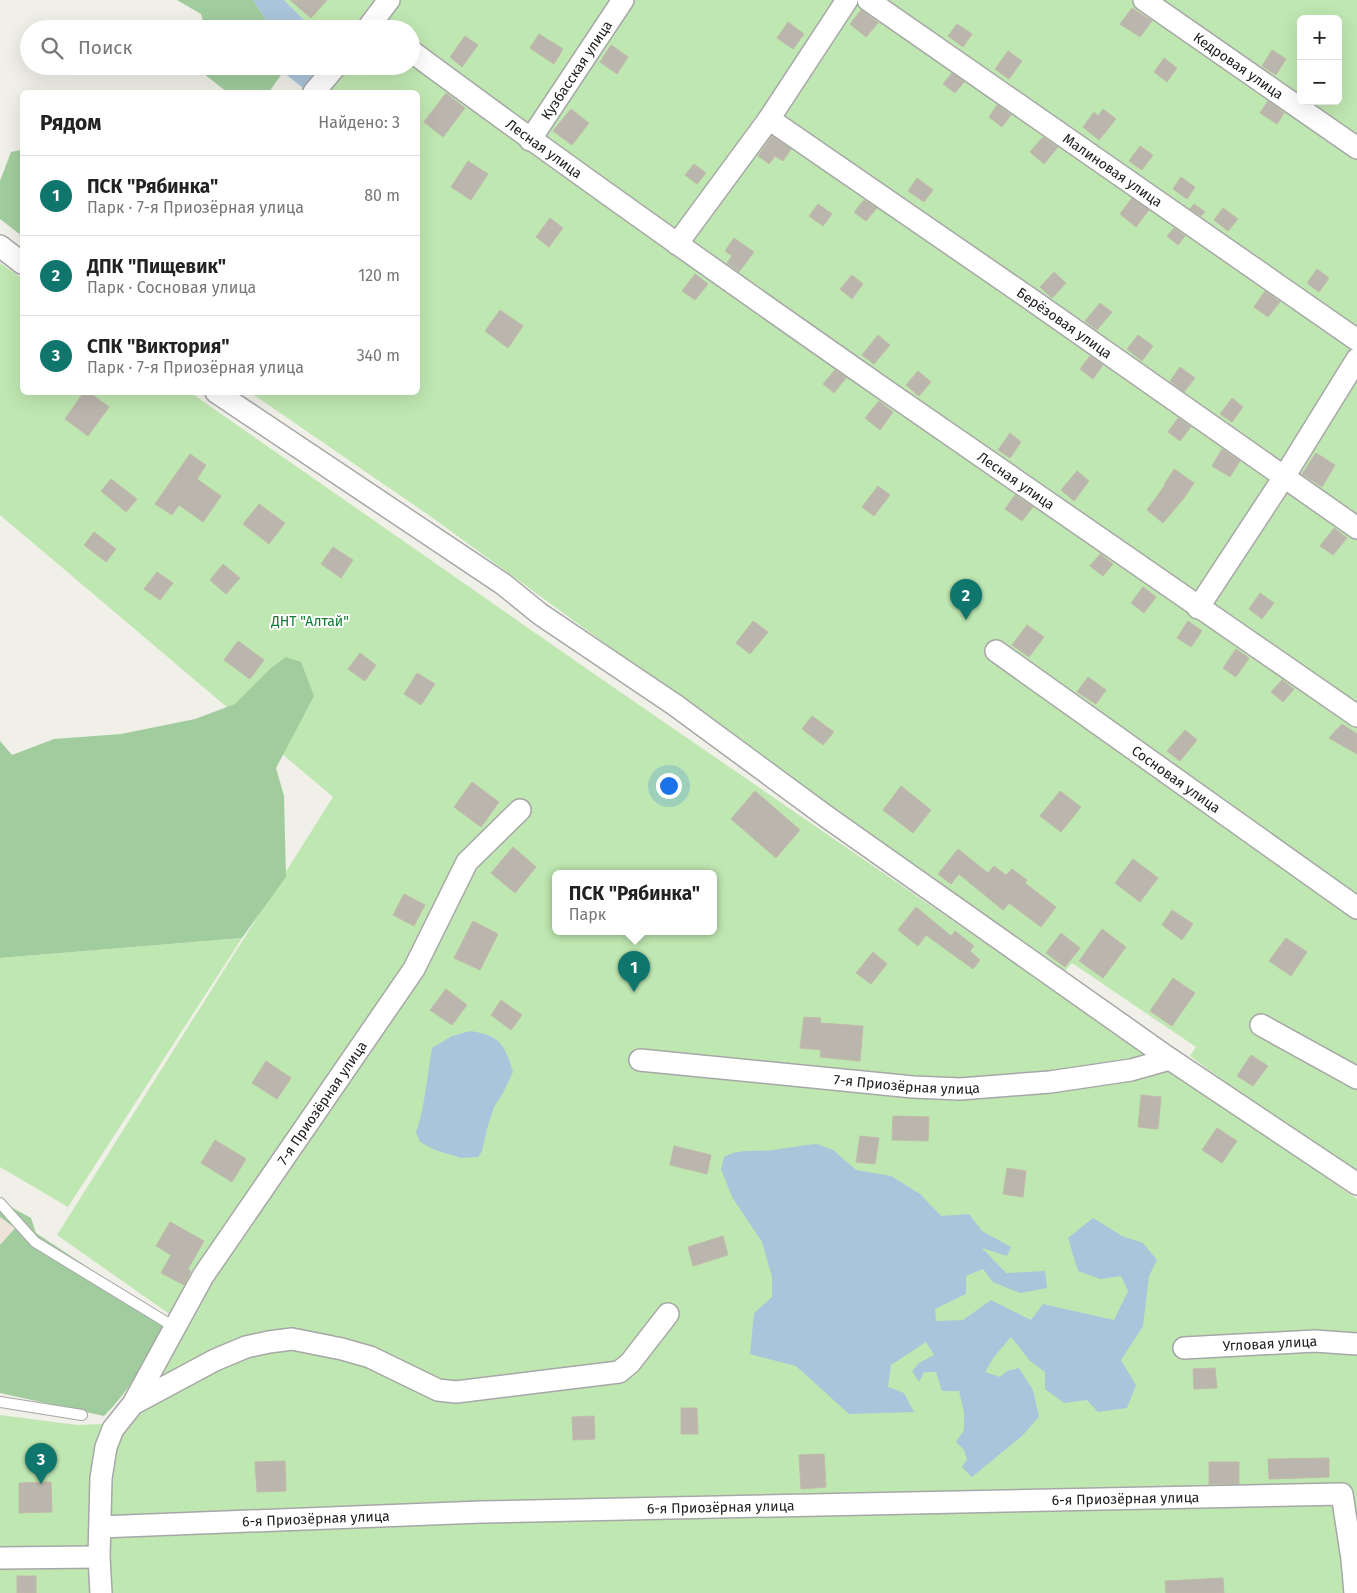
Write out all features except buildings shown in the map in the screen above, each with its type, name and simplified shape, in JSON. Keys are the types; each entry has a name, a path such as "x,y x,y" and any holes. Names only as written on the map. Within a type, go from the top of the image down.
{"street":[{"path":"377,20 389,0"},
{"name":"Кузбасская улица","path":"530,140 623,0"},
{"path":"677,244 769,118 847,0"},
{"name":"Малиновая улица","path":"868,0 1357,340"},
{"name":"Кедровая улица","path":"1144,0 1357,148"},
{"name":"Лесная улица","path":"420,59 530,140 677,244 1198,608 1357,716"},
{"path":"316,90 328,75"},
{"name":"Берёзовая улица","path":"769,118 1357,528"},
{"path":"0,246 20,261"},
{"path":"1198,608 1284,478 1357,359"},
{"path":"220,395 503,584 540,614 675,705 827,818 1170,1059 1357,1184"},
{"name":"Сосновая улица","path":"996,651 1357,908"},
{"name":"7-я Приозёрная улица","path":"101,1593 99,1557 102,1478 106,1447 113,1429 133,1404 203,1276 414,969 467,862 520,810"},
{"path":"1261,1025 1357,1078"},
{"name":"7-я Приозёрная улица","path":"640,1060 903,1086 960,1089 1050,1082 1131,1070 1170,1059"},
{"name":"7-я Приозёрная улица","path":"133,1404 215,1360 246,1347 292,1339 370,1357 438,1390 446,1391 456,1392 619,1372 630,1363 668,1314"},
{"name":"Угловая улица","path":"1184,1348 1315,1341 1357,1344"},
{"name":"6-я Приозёрная улица","path":"100,1527 481,1512 1342,1494 1355,1593"},
{"path":"0,1558 99,1557"}],"lane":[{"path":"0,1203 35,1242 176,1328"},
{"path":"0,1402 82,1415"}],"shaded area":[{"path":"0,1217 15,1227 0,1245"}],"green space":[{"path":"177,0 253,0 266,20 203,20 201,14"},
{"path":"284,0 1357,0 1357,1173 1250,1100 1190,1056 1196,1047 1072,963 1065,971 860,829 430,516 254,395 420,395 420,90 301,90 313,75 420,75 420,20 304,20"},
{"path":"205,75 281,75 270,90 224,90"},
{"path":"20,150 20,234 0,219 0,181 11,152"},
{"name":"ДНТ \"Алтай\"","path":"0,263 20,277 20,395 194,395 600,678 1357,1199 1357,1593 0,1593 0,1415 77,1425 103,1424 133,1389 175,1318 57,1235 333,797 0,515"},
{"path":"286,657 301,662 314,696 276,768 284,796 286,877 242,938 0,958 0,741 12,755 54,739 121,734 195,719 235,704 271,668"},
{"path":"242,938 68,1207 0,1167 0,958"},
{"path":"0,1201 31,1218 36,1233 163,1317 167,1327 130,1385 104,1416 0,1393 0,1245 15,1228 0,1217"}],"water":[{"path":"253,0 284,0 304,20 266,20"},
{"path":"287,75 314,75 303,88"},
{"path":"470,1031 488,1035 500,1043 504,1048 513,1072 494,1107 482,1151 478,1157 461,1158 435,1150 420,1142 416,1133 424,1102 432,1048 452,1036"},
{"path":"817,1144 833,1150 856,1170 891,1176 920,1194 941,1216 969,1214 982,1231 1011,1247 1007,1256 982,1248 1006,1273 1045,1271 1047,1288 1020,1293 993,1282 983,1269 966,1276 966,1294 935,1309 936,1321 963,1320 991,1300 1031,1320 1043,1304 1114,1320 1128,1291 1121,1276 1100,1279 1078,1271 1068,1238 1093,1218 1122,1236 1143,1243 1157,1260 1149,1276 1143,1326 1121,1360 1136,1385 1127,1408 1098,1412 1087,1400 1064,1403 1045,1389 1045,1372 1030,1361 1011,1337 994,1357 985,1372 1000,1377 1007,1371 1019,1368 1033,1390 1039,1417 1022,1436 972,1477 962,1467 967,1459 964,1450 956,1442 964,1430 964,1412 959,1391 942,1391 936,1372 924,1372 919,1382 912,1371 919,1363 934,1355 926,1342 891,1365 888,1387 904,1393 914,1412 849,1414 796,1366 750,1354 754,1313 772,1297 772,1277 762,1242 732,1197 721,1169 724,1157 742,1151 774,1150"}],"place":[{"name":"ДПК \"Пищевик\"","path":"966,620"},
{"name":"ПСК \"Рябинка\"","path":"634,992"},
{"name":"СПК \"Виктория\"","path":"41,1484"}]}
